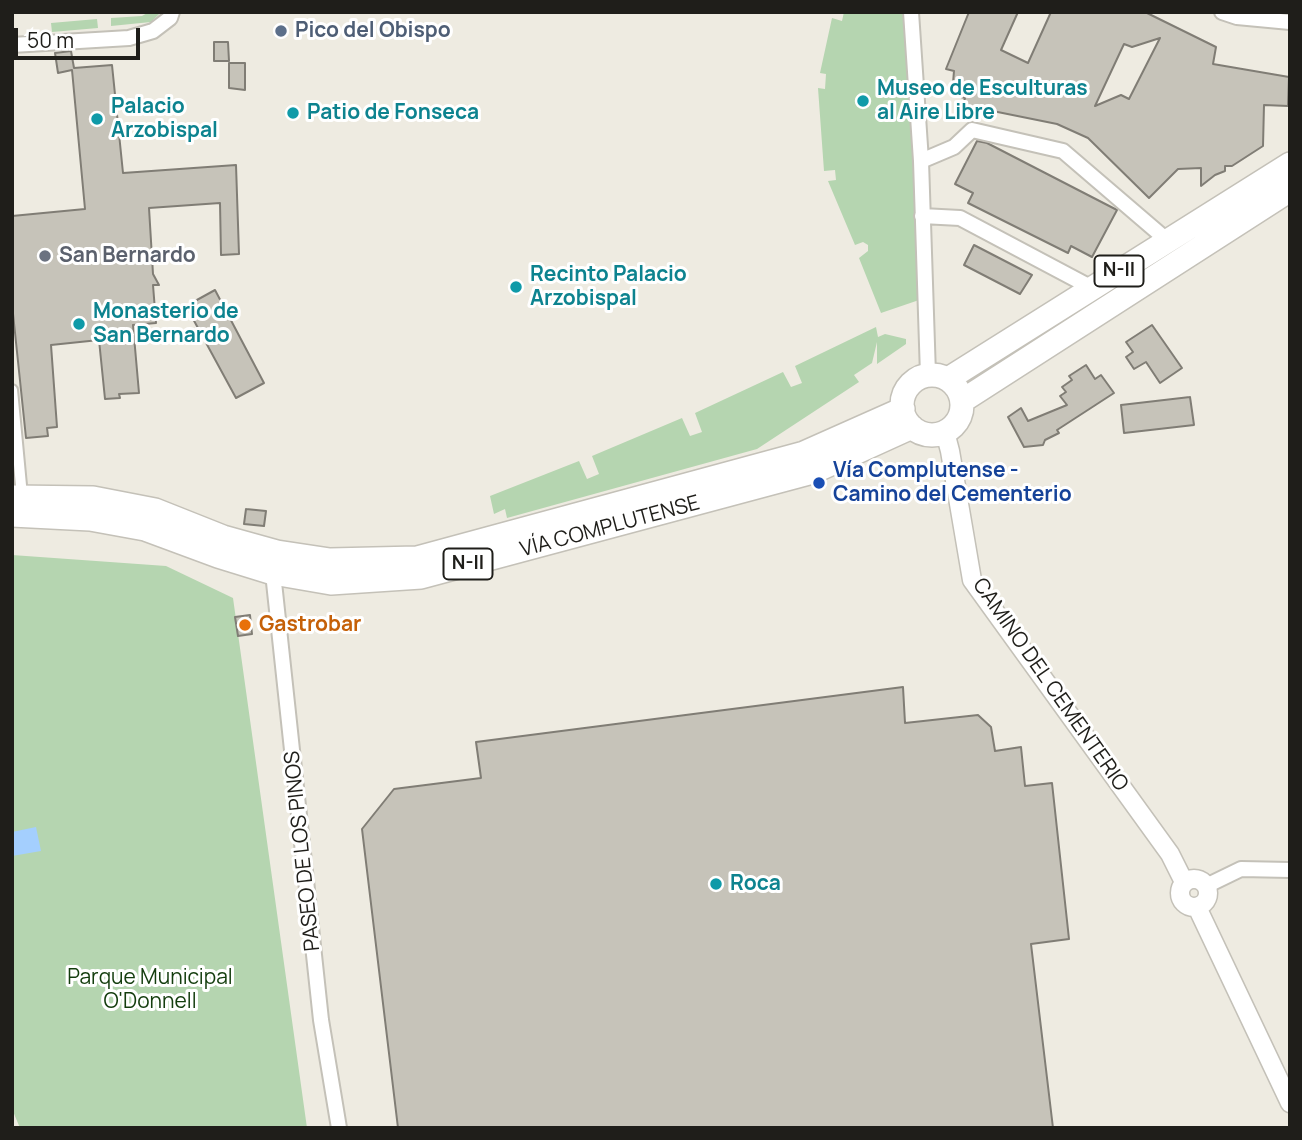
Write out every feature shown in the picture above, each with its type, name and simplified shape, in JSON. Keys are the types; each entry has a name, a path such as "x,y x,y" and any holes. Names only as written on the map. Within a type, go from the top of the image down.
{"main road":[{"name":"N-II","path":"907,418 903,399 907,389 918,379 938,377 1092,288 1290,163"},
{"name":"N-II","path":"945,432 958,420 962,401 1290,190"},
{"path":"938,377 960,393 962,401"},
{"path":"907,418 929,435 945,432"},
{"name":"VÍA COMPLUTENSE","path":"15,503 93,498 155,510 223,537 277,552 330,560 417,558 804,453 907,418"},
{"name":"VÍA COMPLUTENSE","path":"15,503 145,529 273,573 331,583 421,577 813,472 907,418"}],"street":[{"path":"12,45 129,38 153,31 170,18 172,12"},
{"path":"911,12 922,216 938,377"},
{"path":"1222,12 1237,17 1290,22"},
{"path":"921,161 954,147 972,130 1063,151 1168,241"},
{"path":"922,216 960,218 1092,288"},
{"path":"12,390 15,503"},
{"name":"CAMINO DEL CEMENTERIO","path":"945,432 972,580 1170,854 1184,882"},
{"name":"PASEO DE LOS PINOS","path":"273,573 321,1020 339,1128"},
{"path":"1206,886 1241,869 1290,870"},
{"path":"1194,878 1206,886 1206,901 1197,907 1191,907 1181,900 1179,893 1184,882 1194,878"},
{"path":"1197,907 1290,1103"}],"green space":[{"path":"149,12 161,12 151,22 111,26 111,18 142,16"},
{"path":"844,12 906,12 922,299 881,313 859,258 868,251 868,245 863,242 855,245 828,181 836,180 835,170 824,171 818,88 825,89 826,74 820,73 832,18 842,21"},
{"path":"97,19 98,28 52,32 51,23"},
{"path":"876,327 878,337 885,334 906,339 906,344 877,364 877,342 872,363 854,375 859,382 757,449 507,518 505,509 494,514 490,496 579,461 587,479 599,474 592,456 682,418 690,436 702,432 695,413 783,372 791,387 802,383 795,366"},
{"name":"Parque Municipal O'Donnell","path":"12,555 166,566 233,598 307,1128 20,1128 12,1109"}],"water":[{"path":"36,827 41,851 12,856 12,832"}],"building":[{"path":"969,12 1018,12 1001,50 1028,63 1051,12 1145,12 1216,47 1213,64 1289,77 1288,106 1264,105 1263,146 1232,166 1225,166 1225,171 1201,186 1201,168 1178,169 1149,198 1088,138 1057,124 963,105 965,98 952,95 954,71 946,69","holes":["1160,38 1129,99 1121,95 1095,106 1124,44 1132,47"]},
{"path":"214,42 228,42 229,61 214,61"},
{"name":"Monasterio de San Bernardo","path":"71,51 74,68 112,65 123,173 236,165 239,254 221,255 220,203 149,208 153,274 159,285 153,285 156,323 133,325 139,393 119,394 120,398 105,399 99,340 51,345 57,427 47,428 48,436 26,438 12,304 12,216 85,209 72,70 58,73 55,53"},
{"path":"229,63 245,63 245,90 229,88"},
{"path":"977,141 987,143 1117,210 1092,257 1071,246 1068,253 968,203 973,193 955,184"},
{"path":"974,245 1032,275 1020,294 964,265"},
{"path":"215,290 264,383 236,398 186,306"},
{"path":"1152,325 1182,368 1160,383 1146,362 1134,369 1126,357 1133,352 1126,342"},
{"path":"1086,365 1095,379 1101,375 1114,393 1057,430 1059,433 1045,440 1043,445 1024,447 1008,417 1021,408 1028,421 1067,405 1060,396 1066,392 1062,387 1072,380 1069,376"},
{"path":"1190,397 1194,425 1124,433 1121,405"},
{"path":"246,509 266,511 264,526 244,524"},
{"path":"250,615 252,634 238,636 235,617"},
{"name":"Roca","path":"903,687 905,723 978,715 991,727 995,751 1021,747 1025,786 1052,783 1069,939 1031,944 1053,1128 398,1128 362,829 394,789 481,778 476,742"}],"place":[{"name":"Pico del Obispo","path":"281,31"},
{"name":"Museo de Esculturas al Aire Libre","path":"863,101"},
{"name":"Patio de Fonseca","path":"293,113"},
{"name":"Palacio Arzobispal","path":"97,119"},
{"name":"San Bernardo","path":"45,256"},
{"name":"Recinto Palacio Arzobispal","path":"516,287"},
{"name":"Monasterio de San Bernardo","path":"79,324"},
{"name":"Vía Complutense - Camino del Cementerio","path":"819,483"},
{"name":"Gastrobar","path":"245,625"},
{"name":"Roca","path":"716,884"}]}
